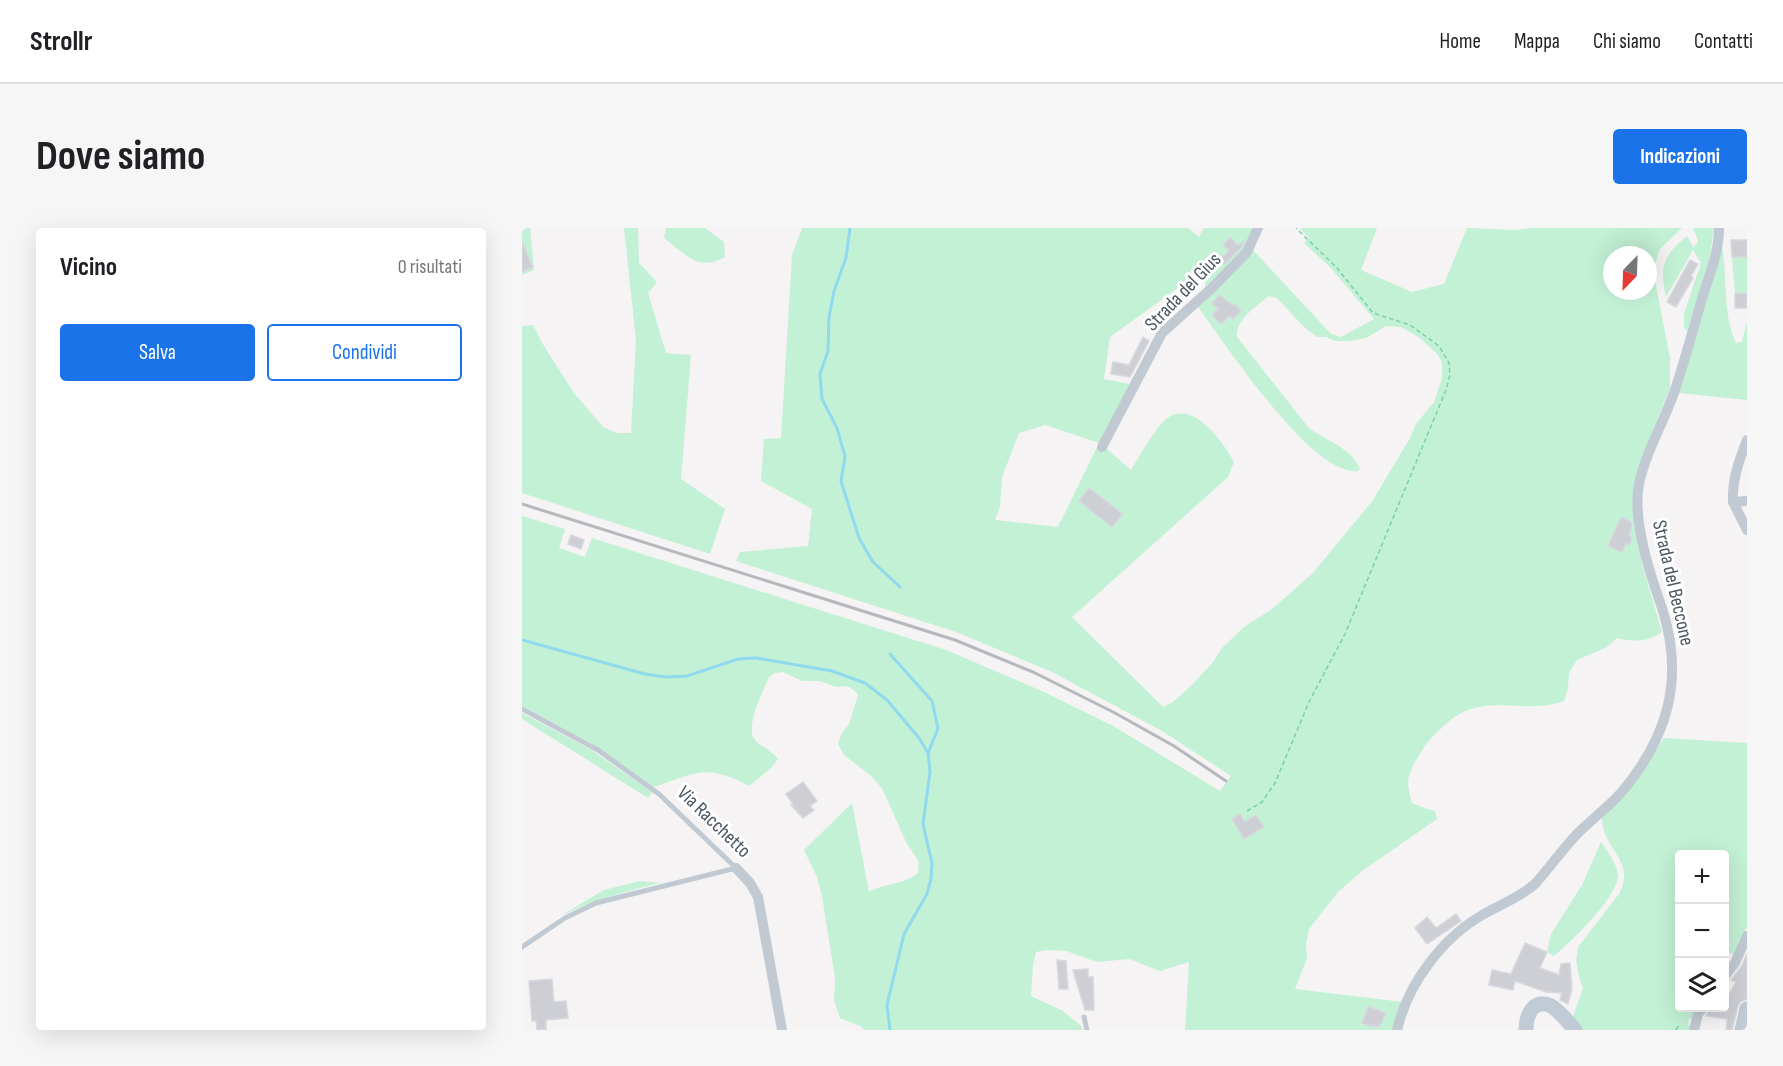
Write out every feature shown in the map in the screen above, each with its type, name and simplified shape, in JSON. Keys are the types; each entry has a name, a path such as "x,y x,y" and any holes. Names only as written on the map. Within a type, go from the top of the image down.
{"street":[{"name":"Strada del Gius","path":"1102,447 1162,333 1212,288 1247,252 1258,228"},
{"name":"Strada del Beccone","path":"1398,1030 1402,1012 1410,995 1439,951 1478,918 1528,890 1536,883 1573,838 1619,795 1660,734 1669,704 1671,653 1664,616 1646,563 1638,510 1638,493 1644,466 1674,391 1716,254 1719,228"},
{"path":"1747,440 1734,476 1733,502 1747,530"},
{"path":"1733,502 1747,501"},
{"name":"Via Racchetto","path":"736,868 750,883 758,897 782,1030"},
{"path":"1729,971 1747,936"},
{"path":"1526,1030 1526,1021 1530,1011 1537,1005 1544,1004 1555,1009 1575,1030"},
{"path":"1742,1030 1747,1009"},
{"path":"1694,1030 1699,1012"}],"lane":[{"name":"Via Racchetto","path":"522,709 589,745 659,794 736,868"},
{"path":"522,947 572,915 596,903 736,868"},
{"path":"1084,1017 1087,1030"}],"path":[{"path":"1247,811 1262,802 1275,783 1309,702 1345,634 1446,390 1450,375 1449,363 1439,346 1410,325 1373,313 1338,268 1296,228"},
{"path":"1676,1030 1679,1025"}],"green space":[{"path":"522,228 530,228 534,270 522,275"},
{"path":"624,228 638,228 639,263 657,282 648,293 666,353 691,355 681,479 725,509 710,554 522,493 522,326 533,325 574,393 603,427 616,433 631,433 636,340"},
{"path":"666,228 705,228 724,242 725,257 707,263 699,262 664,238"},
{"path":"802,228 1188,228 1199,237 1204,228 1255,228 1249,246 1205,289 1206,277 1214,260 1209,255 1200,272 1110,337 1104,379 1130,384 1106,448 1131,470 1162,423 1176,414 1186,414 1196,418 1215,434 1234,462 1228,477 1072,617 1163,707 1173,702 1192,685 1213,662 1222,648 1244,627 1272,609 1313,573 1373,500 1416,424 1434,402 1442,378 1442,362 1437,354 1420,338 1401,327 1386,326 1366,338 1351,341 1335,341 1326,337 1317,337 1304,327 1277,298 1269,296 1243,319 1237,331 1237,337 1308,427 1343,449 1360,468 1358,471 1339,467 1317,453 1270,404 1198,307 1253,250 1331,334 1341,337 1374,319 1331,268 1304,243 1309,238 1300,228 1377,228 1361,270 1412,292 1444,284 1467,228 1508,230 1682,228 1660,249 1657,258 1657,246 1603,246 1603,300 1657,300 1657,291 1670,358 1670,388 1651,435 1634,510 1642,564 1662,632 1652,638 1641,640 1617,638 1607,647 1577,660 1569,673 1564,701 1548,705 1503,705 1474,708 1446,724 1424,748 1413,765 1408,787 1412,803 1435,811 1437,819 1362,871 1338,892 1309,929 1306,944 1307,958 1295,989 1403,1002 1394,1030 1185,1030 1189,962 1160,971 1129,959 1097,962 1066,951 1048,950 1036,952 1031,996 1063,1011 1082,1027 1082,1030 865,1030 840,1018 834,1000 835,978 822,896 817,877 804,850 852,803 869,892 912,877 918,873 919,862 906,842 882,788 871,776 844,755 838,744 849,724 858,695 847,686 837,687 819,681 802,681 783,672 775,673 769,677 752,723 755,740 778,759 771,768 749,786 722,774 702,773 692,774 654,787 591,743 522,706 522,516 565,529 559,548 585,557 592,538 946,650 1042,691 1115,727 1220,791 1231,776 1162,731 1052,672 956,632 736,561 740,552 808,546 812,509 761,481 764,439 781,438 792,255","holes":["1045,425 1099,443 1058,527 995,520 1000,507 1002,477 1019,433"]},
{"path":"1693,228 1714,228 1709,263 1687,331 1684,328 1684,314 1701,263 1693,250 1666,297 1663,269 1668,256 1687,236 1694,248 1698,241"},
{"path":"1722,247 1727,308 1736,343 1742,342 1747,322 1747,400 1679,393"},
{"path":"1732,257 1747,257 1747,293 1735,294"},
{"path":"522,713 590,749 652,792 648,798 522,719"},
{"path":"1664,738 1747,743 1747,927 1735,955 1730,953 1729,955 1729,850 1675,850 1675,1012 1697,1012 1693,1019 1689,1019 1688,1025 1692,1026 1691,1030 1582,1030 1572,1019 1583,989 1576,960 1578,947 1619,894 1623,883 1622,864 1603,829 1602,818 1631,787"},
{"path":"1601,842 1616,866 1618,875 1616,884 1602,907 1554,956 1547,952 1551,934 1582,885"},
{"path":"640,881 661,883 611,896 562,915 604,890"}],"building":[{"path":"1230,237 1238,245 1244,241 1241,248 1225,264 1220,259 1229,250 1223,245"},
{"path":"1731,240 1747,240 1747,257 1732,257"},
{"path":"522,241 533,267 522,272"},
{"path":"1690,260 1698,264 1691,276 1693,278 1676,307 1667,302"},
{"path":"1747,293 1747,308 1735,308 1735,294"},
{"path":"1220,295 1232,305 1234,303 1241,311 1233,319 1230,316 1221,324 1212,315 1218,309 1212,303"},
{"path":"1143,337 1149,341 1130,377 1111,374 1113,362 1129,365"},
{"path":"1089,488 1123,514 1112,527 1079,501"},
{"path":"1621,517 1631,522 1632,525 1629,536 1632,537 1629,545 1626,543 1622,552 1608,546"},
{"path":"571,535 584,540 581,549 568,544"},
{"path":"803,782 817,801 810,806 814,810 803,818 791,805 793,804 786,794"},
{"path":"1240,814 1245,822 1256,815 1264,827 1244,839 1232,819"},
{"path":"1456,914 1461,921 1427,944 1415,928 1427,917 1436,928"},
{"path":"1525,943 1547,952 1540,968 1559,975 1561,964 1570,963 1572,989 1568,1004 1560,1000 1562,993 1546,992 1515,981 1513,990 1489,985 1492,970 1511,974"},
{"path":"1747,954 1747,999 1740,1002 1738,1006 1732,1030 1726,1030 1727,1019 1706,1016 1708,1012 1729,1012 1729,994 1736,982 1731,980"},
{"path":"1057,960 1066,961 1068,989 1059,989"},
{"path":"1088,969 1088,977 1093,977 1094,1010 1085,1010 1073,970"},
{"path":"552,979 554,1002 566,1001 568,1018 546,1020 546,1030 537,1030 536,1021 532,1021 529,981"},
{"path":"1368,1006 1386,1013 1378,1027 1362,1023"}],"waterway":[{"path":"850,228 846,258 834,291 829,317 828,351 820,374 822,399 837,428 845,456 841,481 859,538 873,562 900,587"},
{"path":"522,640 645,674 666,677 687,676 738,659 756,658 832,671 865,683 887,700 919,738 928,753 930,772 923,824 932,863 927,894 904,934 887,1005 890,1030"},
{"path":"890,654 932,701 938,728 928,753"}],"railway":[{"path":"522,504 955,640 1033,672 1115,713 1174,746 1226,781"}]}
